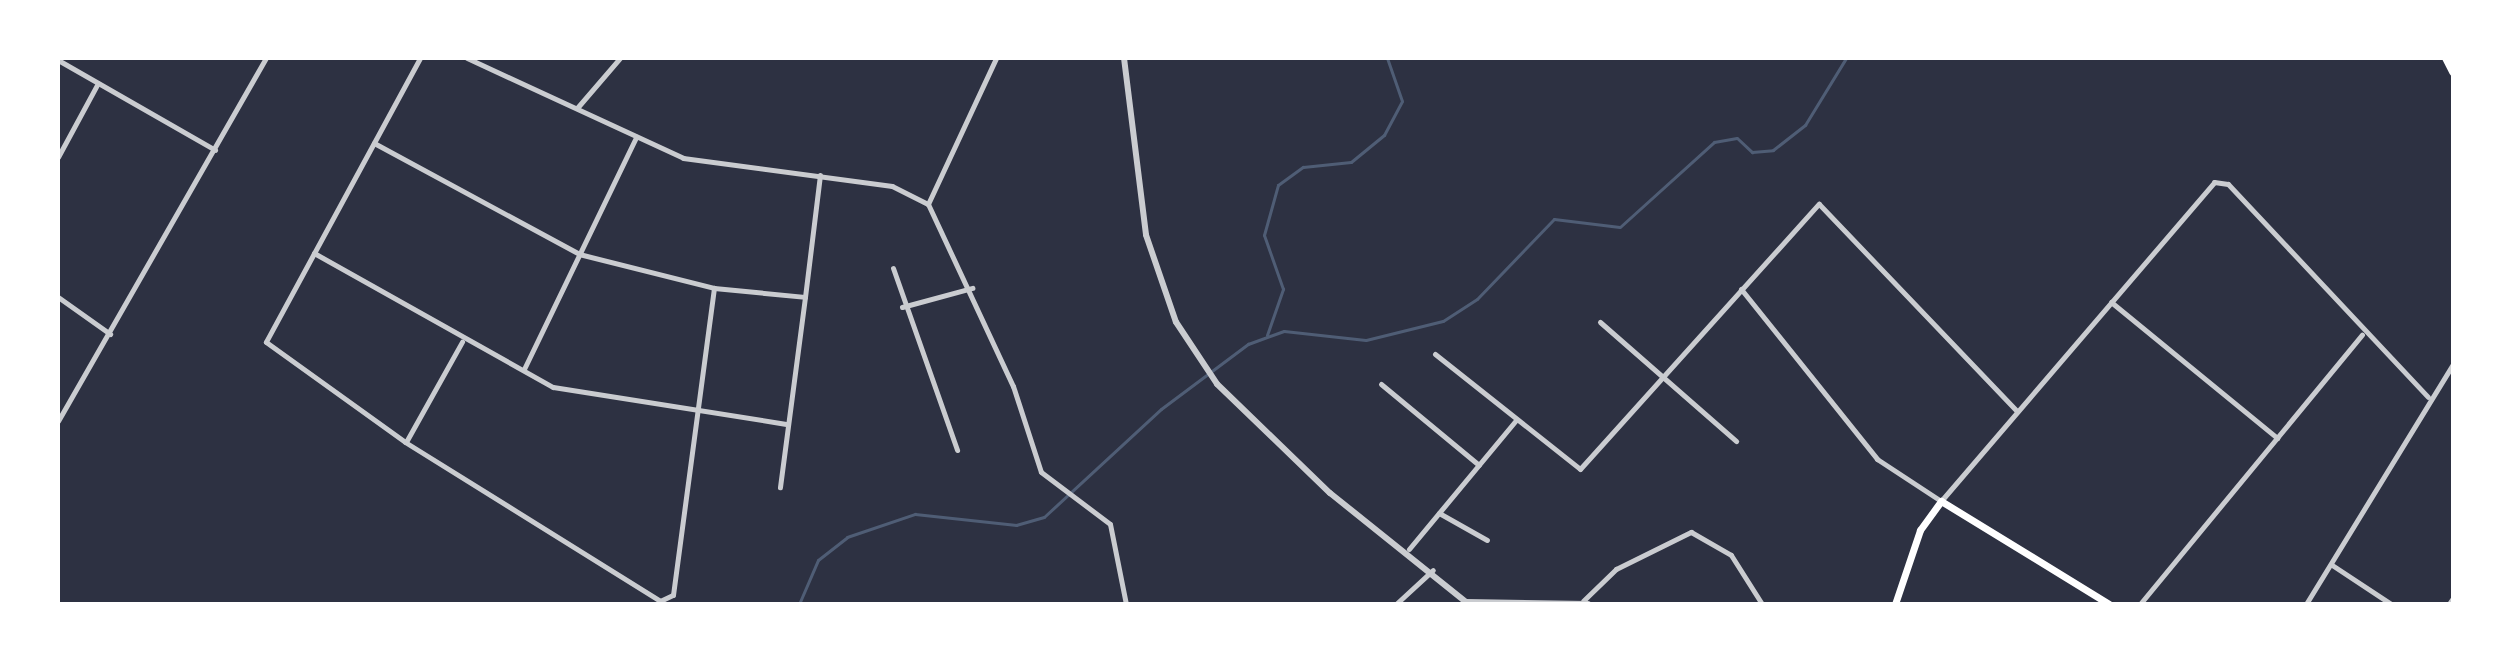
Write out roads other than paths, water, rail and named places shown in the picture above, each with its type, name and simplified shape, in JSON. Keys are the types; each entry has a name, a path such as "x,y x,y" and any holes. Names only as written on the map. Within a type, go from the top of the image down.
{"highway":[{"path":"2446,58 2453,72"}],"main road":[{"path":"1895,604 1920,530 1941,501 2109,604"}],"street":[{"path":"58,421 266,58"},
{"path":"420,58 266,342 405,442 660,601 673,595 714,288"},
{"path":"467,58 683,158 892,186 928,204 972,288 1041,472 1094,508 1120,547 1126,604"},
{"path":"577,108 620,58"},
{"path":"928,204 996,58"},
{"path":"1124,58 1146,235 1191,351 1217,384 1330,493 1409,549 1466,602 1586,602 1616,569 1691,532 1731,555 1762,604"},
{"path":"58,60 215,150"},
{"path":"58,157 98,83"},
{"path":"524,369 636,137"},
{"path":"374,143 579,254 714,288 805,297"},
{"path":"780,487 820,175"},
{"path":"1741,289 1877,459 1941,501 2111,302 2198,192 2214,182 2228,184 2362,335 2428,397"},
{"path":"1435,354 1580,469 1819,204 2017,411"},
{"path":"314,253 462,342 524,369 553,387 697,414 786,424"},
{"path":"893,268 902,307 957,450"},
{"path":"902,307 972,288"},
{"path":"58,297 110,334"},
{"path":"2111,302 2277,438"},
{"path":"1600,322 1736,441"},
{"path":"2140,604 2362,335"},
{"path":"405,442 462,342"},
{"path":"2306,604 2332,565 2428,397 2453,364"},
{"path":"1381,384 1479,465"},
{"path":"1409,549 1516,420"},
{"path":"1439,513 1487,540"},
{"path":"2332,565 2391,604"},
{"path":"1396,604 1433,570"},
{"path":"2449,604 2453,598"}],"waterway":[{"path":"1267,335 1283,289 1264,235 1278,185 1303,167 1351,162 1384,135 1402,101 1387,58"},
{"path":"799,604 818,560 847,537 915,514 1016,525 1044,517 1161,409 1248,344 1284,331 1366,340 1443,321 1477,299 1554,219 1620,227 1714,142 1737,138 1752,152 1773,150 1805,125 1846,58"}]}
